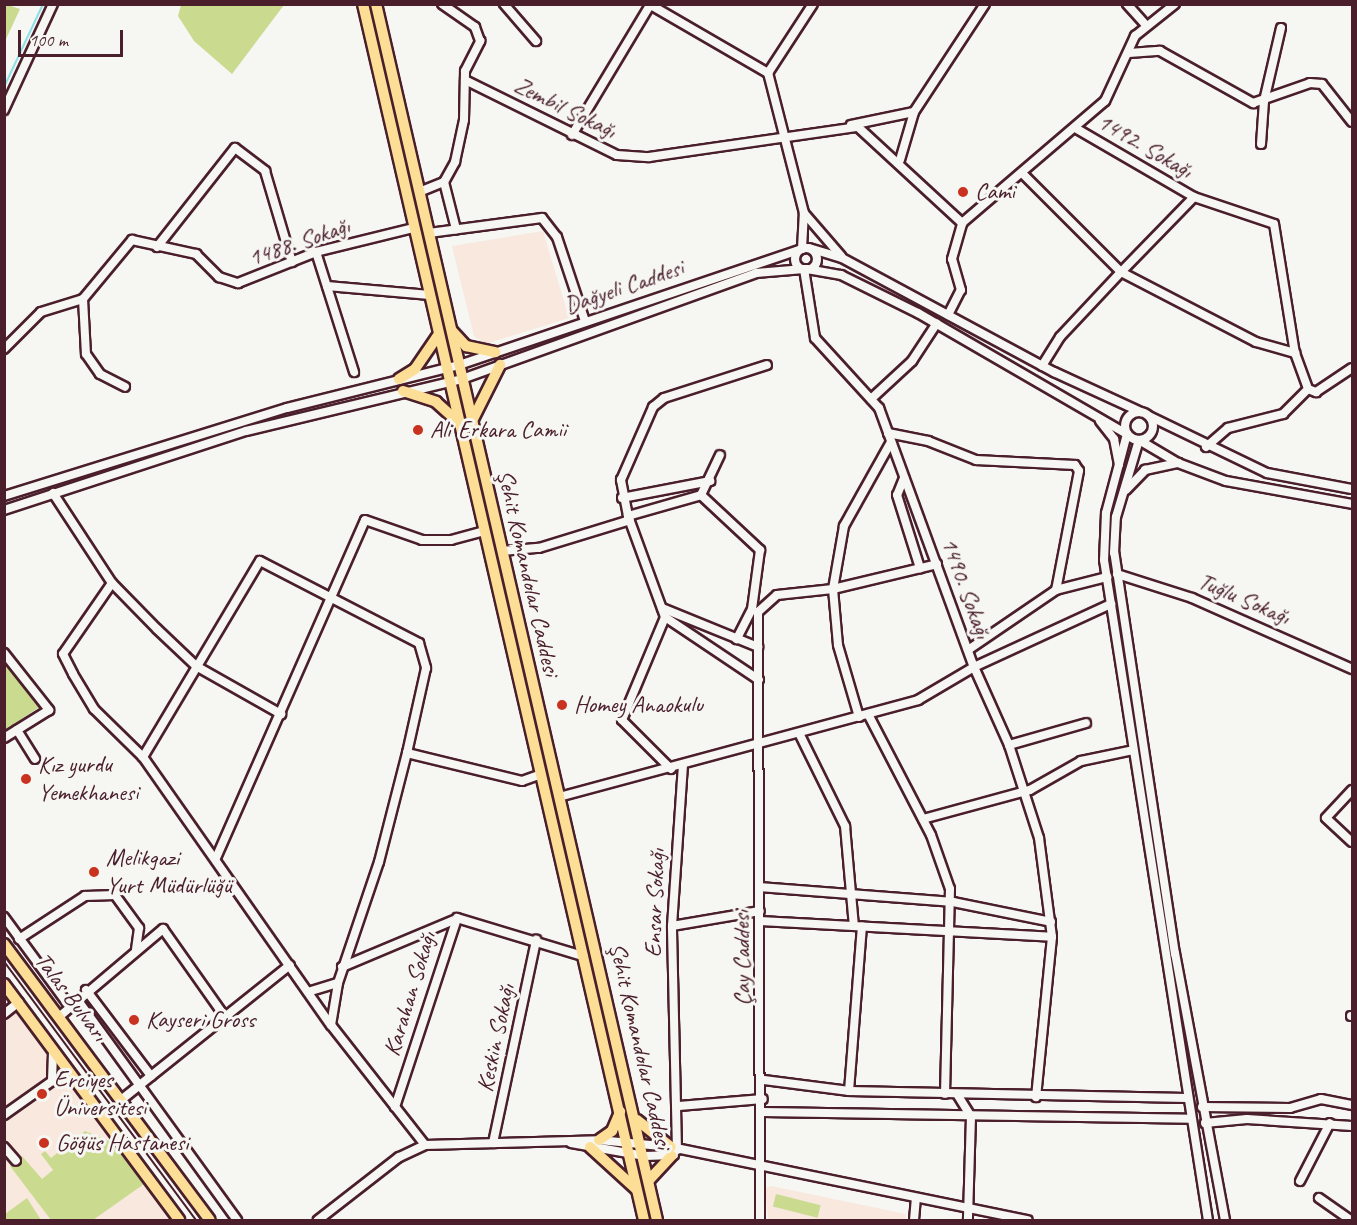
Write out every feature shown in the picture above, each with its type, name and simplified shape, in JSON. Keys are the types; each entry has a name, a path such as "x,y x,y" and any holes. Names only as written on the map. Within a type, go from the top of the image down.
{"main road":[{"name":"Şehit Komandolar Caddesi","path":"363,4 644,1221"},
{"name":"Şehit Komandolar Caddesi","path":"376,4 559,797 637,1120 657,1221"},
{"path":"451,329 466,346 495,352"},
{"path":"399,380 415,369 439,334"},
{"path":"472,422 500,365"},
{"path":"403,391 436,402 460,424"},
{"name":"Talas Bulvarı","path":"4,944 60,1016 210,1221"},
{"name":"Talas Bulvarı","path":"4,984 178,1221"},
{"path":"620,1112 612,1131 594,1143 638,1192"},
{"path":"637,1120 675,1151 649,1180"}],"street":[{"path":"4,110 53,4"},
{"path":"419,192 444,182 455,162 464,120 465,80 480,36 442,4"},
{"path":"504,4 536,41"},
{"path":"768,73 813,4"},
{"path":"900,160 915,112 985,4"},
{"path":"1127,4 1146,24"},
{"path":"948,315 960,290 952,259 962,224 1077,129 1105,101 1129,52 1146,24 1175,4"},
{"path":"572,135 650,5 768,73 804,213 806,249 817,260 806,269 796,259 806,249"},
{"path":"1261,144 1264,101 1281,28"},
{"path":"1129,52 1160,51 1247,100 1264,101 1318,83 1331,90 1353,122"},
{"name":"Zembil Sokağı","path":"465,80 572,135 617,155 650,157 785,133 851,125 915,112"},
{"path":"851,125 900,160 962,224"},
{"name":"1492. Sokağı","path":"1077,129 1194,197 1274,225 1295,353"},
{"path":"157,247 235,148 265,171 292,262"},
{"path":"1022,173 1121,272 1256,342 1295,353 1308,390"},
{"path":"444,182 456,229"},
{"path":"1042,366 1060,337 1194,197"},
{"path":"804,213 842,258"},
{"path":"429,233 523,218 542,218 552,225 585,321"},
{"name":"1488. Sokağı","path":"83,299 129,241 196,254 233,283 316,252 414,228"},
{"path":"806,249 842,258 1042,366 1145,414 1206,447 1267,473 1353,489"},
{"name":"Dağyeli Caddesi","path":"4,496 287,408 459,365 806,249"},
{"path":"316,252 354,372"},
{"name":"Dağyeli Caddesi","path":"4,510 246,431 403,391 462,379 756,273 791,268 806,269 854,280 1087,408 1178,463 1260,489 1353,504"},
{"name":"1490. Sokağı","path":"806,269 814,338 871,399 889,437 974,667 1009,745 1039,838 1052,937 1036,1097"},
{"path":"327,286 430,295"},
{"path":"4,349 41,312 83,299 86,354 100,374 125,387"},
{"path":"871,399 912,361 936,323"},
{"path":"759,680 665,617 622,498 621,480 653,407 664,398 767,365"},
{"path":"1308,390 1316,392 1353,368"},
{"path":"1206,447 1228,428 1283,414 1308,390"},
{"path":"1087,408 1114,439 1119,473"},
{"path":"1145,414 1128,417 1127,434 1104,534 1107,577 1208,1221"},
{"path":"1145,414 1151,433 1139,440 1122,495 1114,533 1117,574 1202,1107 1225,1221"},
{"path":"859,717 838,645 833,589 844,526 889,437 928,441 976,460 1074,465 1079,471 1056,590"},
{"path":"502,551 539,548 701,495 710,481 720,454"},
{"path":"1122,495 1145,470 1178,463"},
{"path":"904,478 897,495 920,568"},
{"path":"622,498 710,481"},
{"path":"53,493 112,584 196,666 281,714"},
{"path":"701,495 760,550 752,609 737,639"},
{"path":"216,858 334,599 365,520 422,540 451,540 485,531"},
{"path":"143,757 260,561 420,643 425,653 407,753 379,862 342,967 331,1025"},
{"name":"Çay Caddesi","path":"760,1221 758,1167 764,1080 756,748 759,680 758,612 769,599 833,589 937,564"},
{"name":"Tuğlu Sokağı","path":"1117,574 1202,602 1353,669"},
{"path":"968,650 1056,590 1107,577"},
{"path":"112,584 63,654 94,709 143,757 290,965 311,991 331,1025 425,1144"},
{"path":"559,797 756,748 918,700 974,667 1111,604"},
{"path":"662,608 758,647"},
{"path":"665,617 622,720 671,769"},
{"path":"4,653 49,710 4,738"},
{"path":"868,714 923,819 953,902 945,1094"},
{"path":"1009,745 1086,723"},
{"path":"17,730 35,759"},
{"path":"800,735 845,826 848,893 858,926 849,1091"},
{"path":"923,819 1023,791 1081,761 1133,750"},
{"path":"407,753 522,781 542,774"},
{"name":"Ensar Sokağı","path":"675,1151 679,1106 672,926 683,766"},
{"path":"1353,790 1326,818 1353,842"},
{"path":"759,887 953,902 1051,922"},
{"path":"19,939 85,896 115,895 139,928 136,950"},
{"name":"Karahan Sokağı","path":"395,1107 454,920 461,915 583,956"},
{"path":"672,926 760,916 858,926 1052,937"},
{"path":"4,917 70,1007"},
{"path":"342,967 454,920"},
{"path":"60,1016 86,990 163,929 225,1017"},
{"name":"Keskin Sokağı","path":"493,1143 536,940"},
{"path":"121,1100 290,965"},
{"path":"311,991 338,982"},
{"path":"86,990 151,1076"},
{"path":"76,999 141,1084 237,1221"},
{"path":"4,1014 19,1002"},
{"path":"4,1115 52,1081 53,1049"},
{"path":"764,1080 849,1091 1036,1097 1187,1098"},
{"path":"957,1095 971,1116 968,1221"},
{"path":"679,1106 763,1099"},
{"path":"1202,1107 1290,1108 1321,1100 1353,1105"},
{"path":"763,1112 1191,1119"},
{"path":"1205,1123 1330,1123 1353,1126"},
{"path":"1300,1181 1330,1123"},
{"path":"318,1221 399,1157 425,1144 493,1143 594,1143 644,1151 675,1151 1028,1221"},
{"path":"4,1147 16,1161"},
{"path":"1319,1198 1350,1221"},
{"path":"914,1221 916,1199"}],"shaded area":[{"path":"543,231 569,318 485,344 474,336 452,246"},
{"name":"Erciyes Üniversitesi","path":"4,993 173,1220 5,1220"},
{"path":"771,1186 906,1214 905,1220 768,1220 765,1188"}],"green space":[{"path":"5,4 20,9 6,39 5,38"},
{"path":"181,4 284,5 232,74 194,41 178,16"},
{"path":"5,657 41,706 5,730"},
{"path":"85,1131 116,1144 144,1184 93,1220 51,1220 10,1166 22,1156 42,1179 53,1170 41,1154 45,1151 51,1158"},
{"path":"776,1194 821,1205 817,1218 773,1207"},
{"path":"27,1198 41,1220 5,1220 5,1214"}],"waterway":[{"path":"4,87 43,4"}],"tram line":[{"path":"4,961 196,1220"}],"place":[{"name":"Cami","path":"963,192"},
{"name":"Ali Erkara Camii","path":"418,430"},
{"name":"Homey Anaokulu","path":"562,705"},
{"name":"Kız yurdu Yemekhanesi","path":"26,779"},
{"name":"Melikgazi Yurt Müdürlüğü","path":"94,872"},
{"name":"Kayseri Gross","path":"134,1020"},
{"name":"Erciyes Üniversitesi","path":"42,1094"},
{"name":"Göğüs Hastanesi","path":"44,1143"}]}
